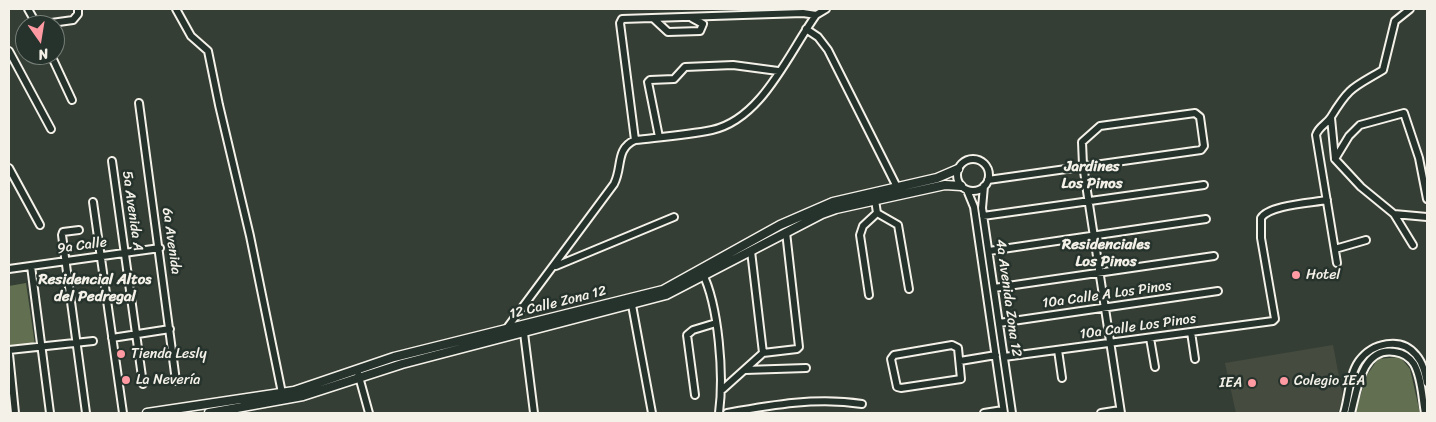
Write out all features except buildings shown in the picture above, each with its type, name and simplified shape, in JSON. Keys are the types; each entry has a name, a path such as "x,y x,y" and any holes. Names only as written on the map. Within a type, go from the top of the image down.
{"street":[{"path":"28,9 37,25 73,20 78,14 78,9"},
{"path":"176,9 191,36 208,51 250,236 282,393"},
{"path":"509,337 507,328 555,266 614,184 618,173 621,152 635,140 713,130 733,121 755,106 816,15 826,9"},
{"path":"1337,263 1316,140 1318,130 1331,118 1350,89 1383,70 1395,22 1410,9"},
{"path":"635,140 620,23 622,19 654,19 770,11 816,15"},
{"path":"654,19 668,32 696,32 701,29 701,21 689,17"},
{"path":"806,29 818,37 828,50 897,187"},
{"path":"9,51 51,129"},
{"path":"56,65 72,100"},
{"path":"659,137 648,82 650,80 674,79 685,67 733,65 778,71"},
{"name":"6a Avenida","path":"139,104 160,248 176,381"},
{"path":"986,183 988,171 979,160 969,160 958,168 957,178 964,188 976,190 986,183 1083,166 1203,148 1200,117 1195,113 1104,125 1096,129 1082,142 1083,166 1120,412 1101,413"},
{"path":"1335,159 1349,136 1360,125 1404,113 1419,158 1427,199"},
{"path":"1331,118 1335,159 1361,187 1394,214 1413,245"},
{"name":"5a Avenida A","path":"112,161 143,384"},
{"path":"9,168 40,226"},
{"name":"12 Calle Zona 12","path":"209,413 358,373 509,337 666,296 780,225 832,202 942,177 958,168"},
{"name":"4a Avenida Zona 12","path":"986,183 981,197 983,216 1012,413"},
{"name":"12 Calle Zona 12","path":"147,413 303,396 394,357 663,290 703,274 829,212 945,184 964,188"},
{"path":"983,216 1204,185"},
{"name":"4a Avenida Zona 12","path":"964,188 974,207 1003,411"},
{"path":"875,200 877,213"},
{"name":"10a Calle Los Pinos","path":"1004,357 1271,322 1275,319 1261,238 1261,218 1265,213 1274,209 1327,200"},
{"path":"93,202 123,413"},
{"path":"877,213 894,221 900,228 909,289"},
{"path":"869,295 860,235 863,226 877,213"},
{"path":"1394,214 1427,217"},
{"path":"555,266 674,217"},
{"path":"989,251 1206,219"},
{"path":"79,230 62,233 86,413"},
{"path":"722,390 763,353 797,349 799,347 786,232"},
{"path":"1335,249 1366,240"},
{"name":"9a Calle","path":"9,269 160,248"},
{"path":"751,251 763,353"},
{"path":"994,288 1214,256"},
{"path":"30,266 50,413"},
{"path":"703,274 716,323 722,390 719,413"},
{"name":"10a Calle A Los Pinos","path":"999,323 1218,291"},
{"path":"632,305 652,413"},
{"path":"695,396 688,335 693,330 716,323"},
{"path":"112,338 170,329"},
{"path":"1191,332 1195,360"},
{"path":"524,333 534,413"},
{"path":"1150,338 1155,367"},
{"path":"9,350 94,341"},
{"path":"1344,413 1354,370 1358,362 1365,354 1384,344 1400,344 1413,351 1422,363 1427,384"},
{"path":"952,345 958,348 960,361 962,376 958,380 901,388 895,383 891,359 898,353 952,345"},
{"path":"1058,350 1062,378"},
{"path":"1351,413 1364,368 1377,354 1387,351 1403,354 1414,366 1425,413"},
{"path":"9,354 15,413"},
{"path":"960,361 996,355"},
{"path":"744,370 806,368"},
{"path":"358,373 369,413"},
{"path":"727,413 781,403 862,404"},
{"path":"984,413 1003,411"}],"shaded area":[{"name":"Colegio IEA","path":"1333,345 1343,398 1338,413 1236,413 1225,363"}],"green space":[{"path":"26,283 35,345 9,348 9,286"},
{"path":"1400,357 1410,369 1420,413 1355,413 1367,375 1378,359"}],"place":[{"name":"Hotel","path":"1296,275"},
{"name":"Tienda Lesly","path":"121,354"},
{"name":"La Nevería","path":"126,380"},
{"name":"Colegio IEA","path":"1284,381"},
{"name":"IEA","path":"1252,383"}],"district":[{"name":"Jardines Los Pinos","path":"1092,176"},
{"name":"Residenciales Los Pinos","path":"1106,254"},
{"name":"Residencial Altos del Pedregal","path":"95,288"}]}
